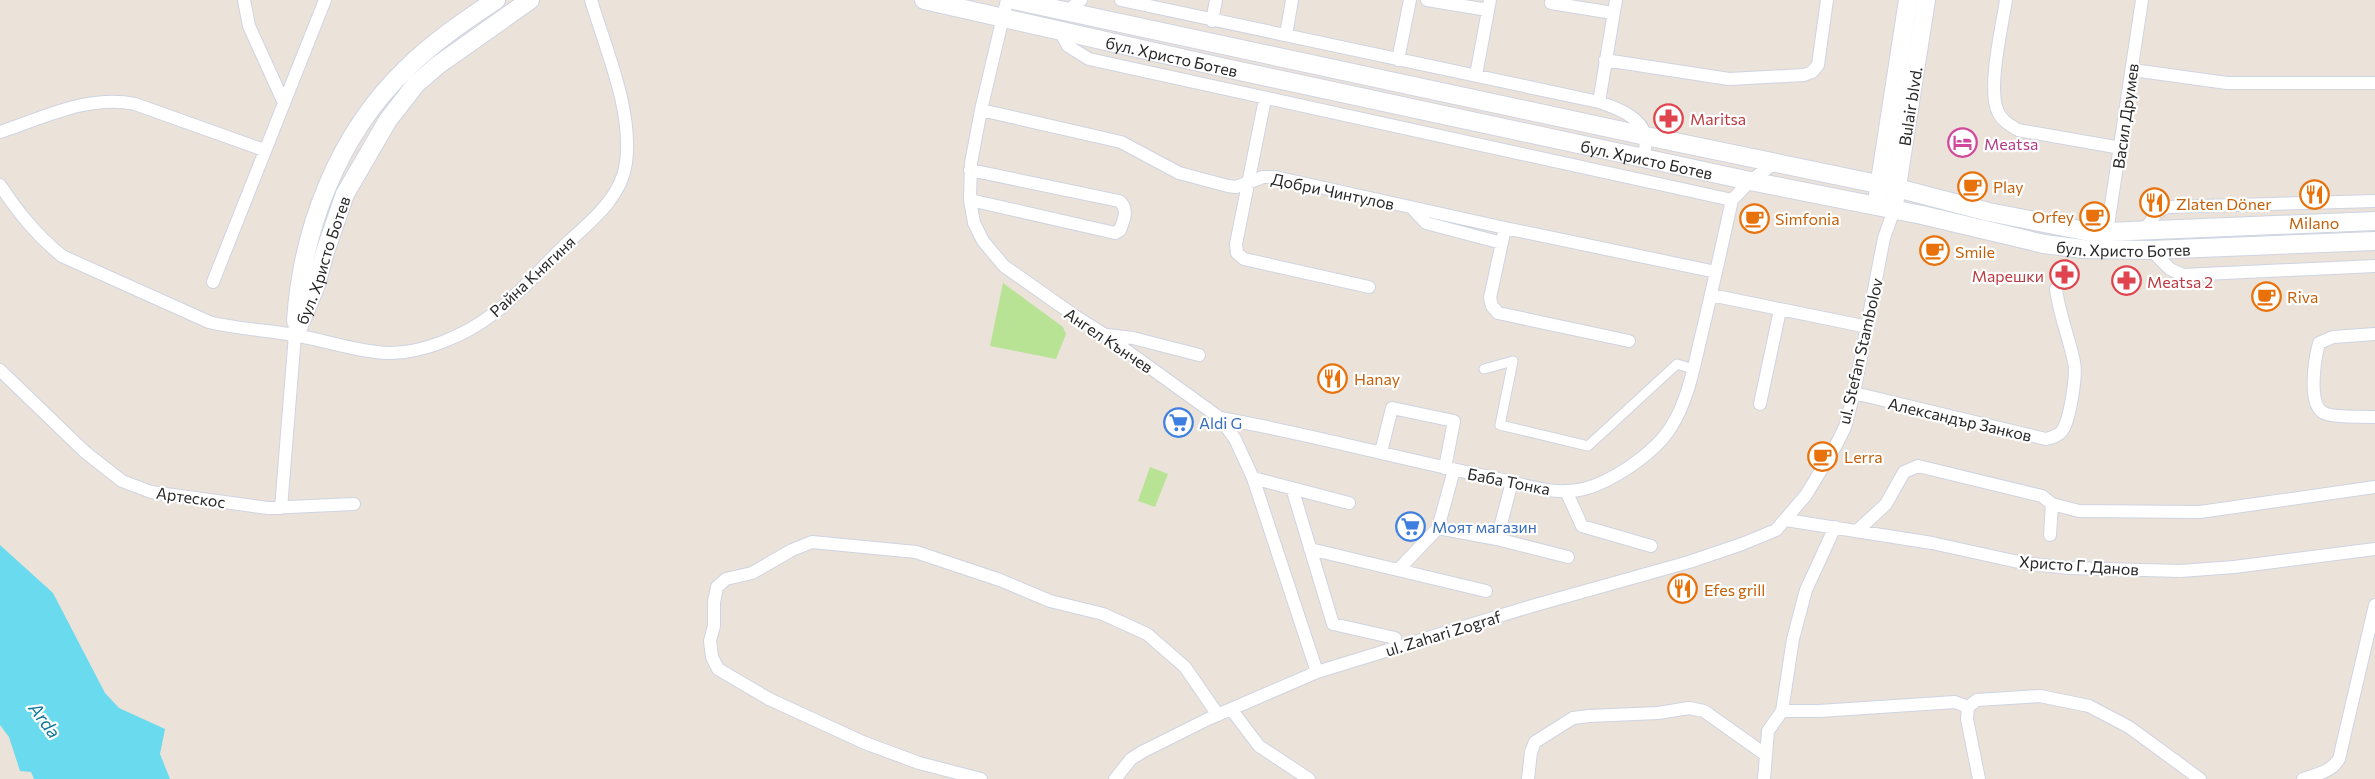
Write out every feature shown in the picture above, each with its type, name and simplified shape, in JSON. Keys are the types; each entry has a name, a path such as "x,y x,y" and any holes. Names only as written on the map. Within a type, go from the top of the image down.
{"main road":[{"name":"бул. Христо Ботев","path":"295,335 298,292 309,238 326,188 352,140 369,112 404,71 425,51 496,0"},
{"name":"бул. Христо Ботев","path":"295,335 316,285 345,194 388,120 416,84 438,65 530,0"},
{"name":"бул. Христо Ботев","path":"924,0 1005,9 1060,31 2044,244 2083,249 2151,249 2375,241"},
{"name":"бул. Христо Ботев","path":"1013,0 1888,186 1989,212 2085,231 2375,221"},
{"name":"Bulair blvd.","path":"1885,208 1908,0"},
{"name":"Bulair blvd.","path":"1888,186 1926,0"}],"street":[{"path":"244,0 249,26 284,103"},
{"path":"213,282 325,0"},
{"name":"Райна Княгиня","path":"0,185 20,215 45,242 62,256 209,322 233,328 295,335 386,353 405,353 426,349 493,314 609,203 623,178 627,135 622,103 591,0"},
{"path":"1066,12 1081,0"},
{"path":"1121,0 1599,102 1618,108 1630,115 1646,136 1644,157"},
{"path":"1212,21 1216,0"},
{"path":"1286,35 1292,0"},
{"path":"1398,60 1410,0"},
{"path":"1427,0 1489,5 1476,75"},
{"path":"1599,102 1616,0"},
{"path":"1605,60 1729,78 1804,75 1812,72 1818,65 1827,0"},
{"path":"2006,0 1993,90 1998,113 2007,124 2018,130 2121,148"},
{"name":"Васил Друмев","path":"2107,232 2142,0"},
{"path":"1551,3 1613,13"},
{"name":"Ангел Кънчев","path":"1005,9 981,110 970,170 970,200 974,223 983,241 1004,266 1220,418 1234,439 1253,478 1317,672"},
{"path":"1060,31 1068,46 1089,59 1732,200 1750,181 1775,163"},
{"path":"2133,70 2227,83 2375,83"},
{"path":"1265,99 1236,244 1240,256 1244,260 1369,287"},
{"path":"0,132 98,101 119,100 264,150"},
{"name":"Добри Чинтулов","path":"981,110 1121,142 1179,173 1228,186 1236,187 1250,180 1275,177 1716,272"},
{"path":"970,170 1119,201 1124,205 1125,211 1120,230 1115,233 970,200"},
{"name":"Баба Тонка","path":"1220,418 1284,429 1545,489 1581,490 1630,466 1657,444 1672,426 1693,369 1732,200"},
{"path":"2145,230 2156,213 2168,207 2375,201"},
{"name":"Добри Чинтулов","path":"1412,208 1426,223 1502,243"},
{"name":"ul. Stefan Stambolov","path":"1884,238 1885,208"},
{"name":"ul. Stefan Stambolov","path":"1786,520 1806,495 1845,427 1868,327 1884,238 1885,208"},
{"path":"1505,228 1490,298 1492,306 1498,313 1629,341"},
{"path":"2151,249 2170,269 2183,274 2375,266"},
{"name":"Александър Занков","path":"1854,393 2046,439 2055,437 2066,424 2076,374 2059,310 2056,289"},
{"path":"1711,295 1868,327"},
{"path":"1760,404 1780,310"},
{"path":"2375,334 2333,337 2319,343 2315,356 2314,398 2317,408 2327,415 2375,417"},
{"path":"281,508 295,335"},
{"path":"1105,335 1133,338 1199,355"},
{"path":"1484,369 1513,361 1500,425 1588,446 1677,364 1693,369"},
{"name":"Артескос","path":"0,370 85,452 122,481 151,492 281,508 354,504"},
{"path":"1381,452 1392,408 1454,421 1450,469 1438,528 1399,569"},
{"path":"1857,531 1886,504 1904,472 1918,466 2042,496 2052,504 2079,512 2200,512 2375,487"},
{"path":"1253,478 1348,503"},
{"path":"1497,539 1512,482"},
{"path":"1292,488 1333,624 1395,638"},
{"path":"1566,491 1582,526 1651,546"},
{"path":"2050,535 2052,504"},
{"name":"Христо Г. Данов","path":"1786,520 1932,543 2023,563 2069,568 2180,571 2234,567 2375,549"},
{"name":"ul. Zahari Zograf","path":"1115,779 1131,759 1142,752 1218,715 1317,672 1532,606 1689,562 1776,530 1786,520"},
{"path":"1764,779 1768,731 1782,711 1793,639 1806,590 1835,527"},
{"path":"1438,528 1497,539 1568,557"},
{"path":"981,779 919,763 865,743 769,699 718,669 712,657 710,642 714,626 714,602 717,587 726,579 752,573 792,550 812,542 916,552 1000,580 1050,601 1103,614 1147,634 1185,667 1218,715"},
{"path":"1310,549 1486,591"},
{"path":"2303,779 2328,771 2339,759 2375,605"},
{"path":"1968,706 1977,700 2040,696 2089,706 2129,727 2200,779"},
{"path":"1782,711 1819,711 1955,702 1968,706"},
{"path":"1968,706 1967,718 1979,779"},
{"path":"1528,779 1531,752 1535,742 1573,718 1589,716 1658,713 1689,708 1704,711 1766,755"},
{"path":"1232,709 1259,746 1309,779"}],"green space":[{"path":"1003,283 1063,327 1066,334 1056,359 990,346"},
{"path":"1150,467 1168,474 1155,507 1138,501"}],"water":[{"name":"Arda","path":"0,545 53,593 105,693 119,708 165,729 160,754 170,779 34,779 31,772 20,771 9,737 0,725"}],"place":[{"name":"Maritsa","path":"1669,118"},
{"name":"Meatsa","path":"1963,143"},
{"name":"Play","path":"1972,186"},
{"name":"Milano","path":"2314,194"},
{"name":"Zlaten Döner","path":"2155,203"},
{"name":"Orfey","path":"2095,216"},
{"name":"Simfonia","path":"1754,218"},
{"name":"Smile","path":"1934,251"},
{"name":"Марешки","path":"2065,275"},
{"name":"Meatsa 2","path":"2126,281"},
{"name":"Riva","path":"2266,296"},
{"name":"Hanay","path":"1333,378"},
{"name":"Aldi G","path":"1178,422"},
{"name":"Lerra","path":"1823,456"},
{"name":"Моят магазин","path":"1411,526"},
{"name":"Efes grill","path":"1683,589"}]}
